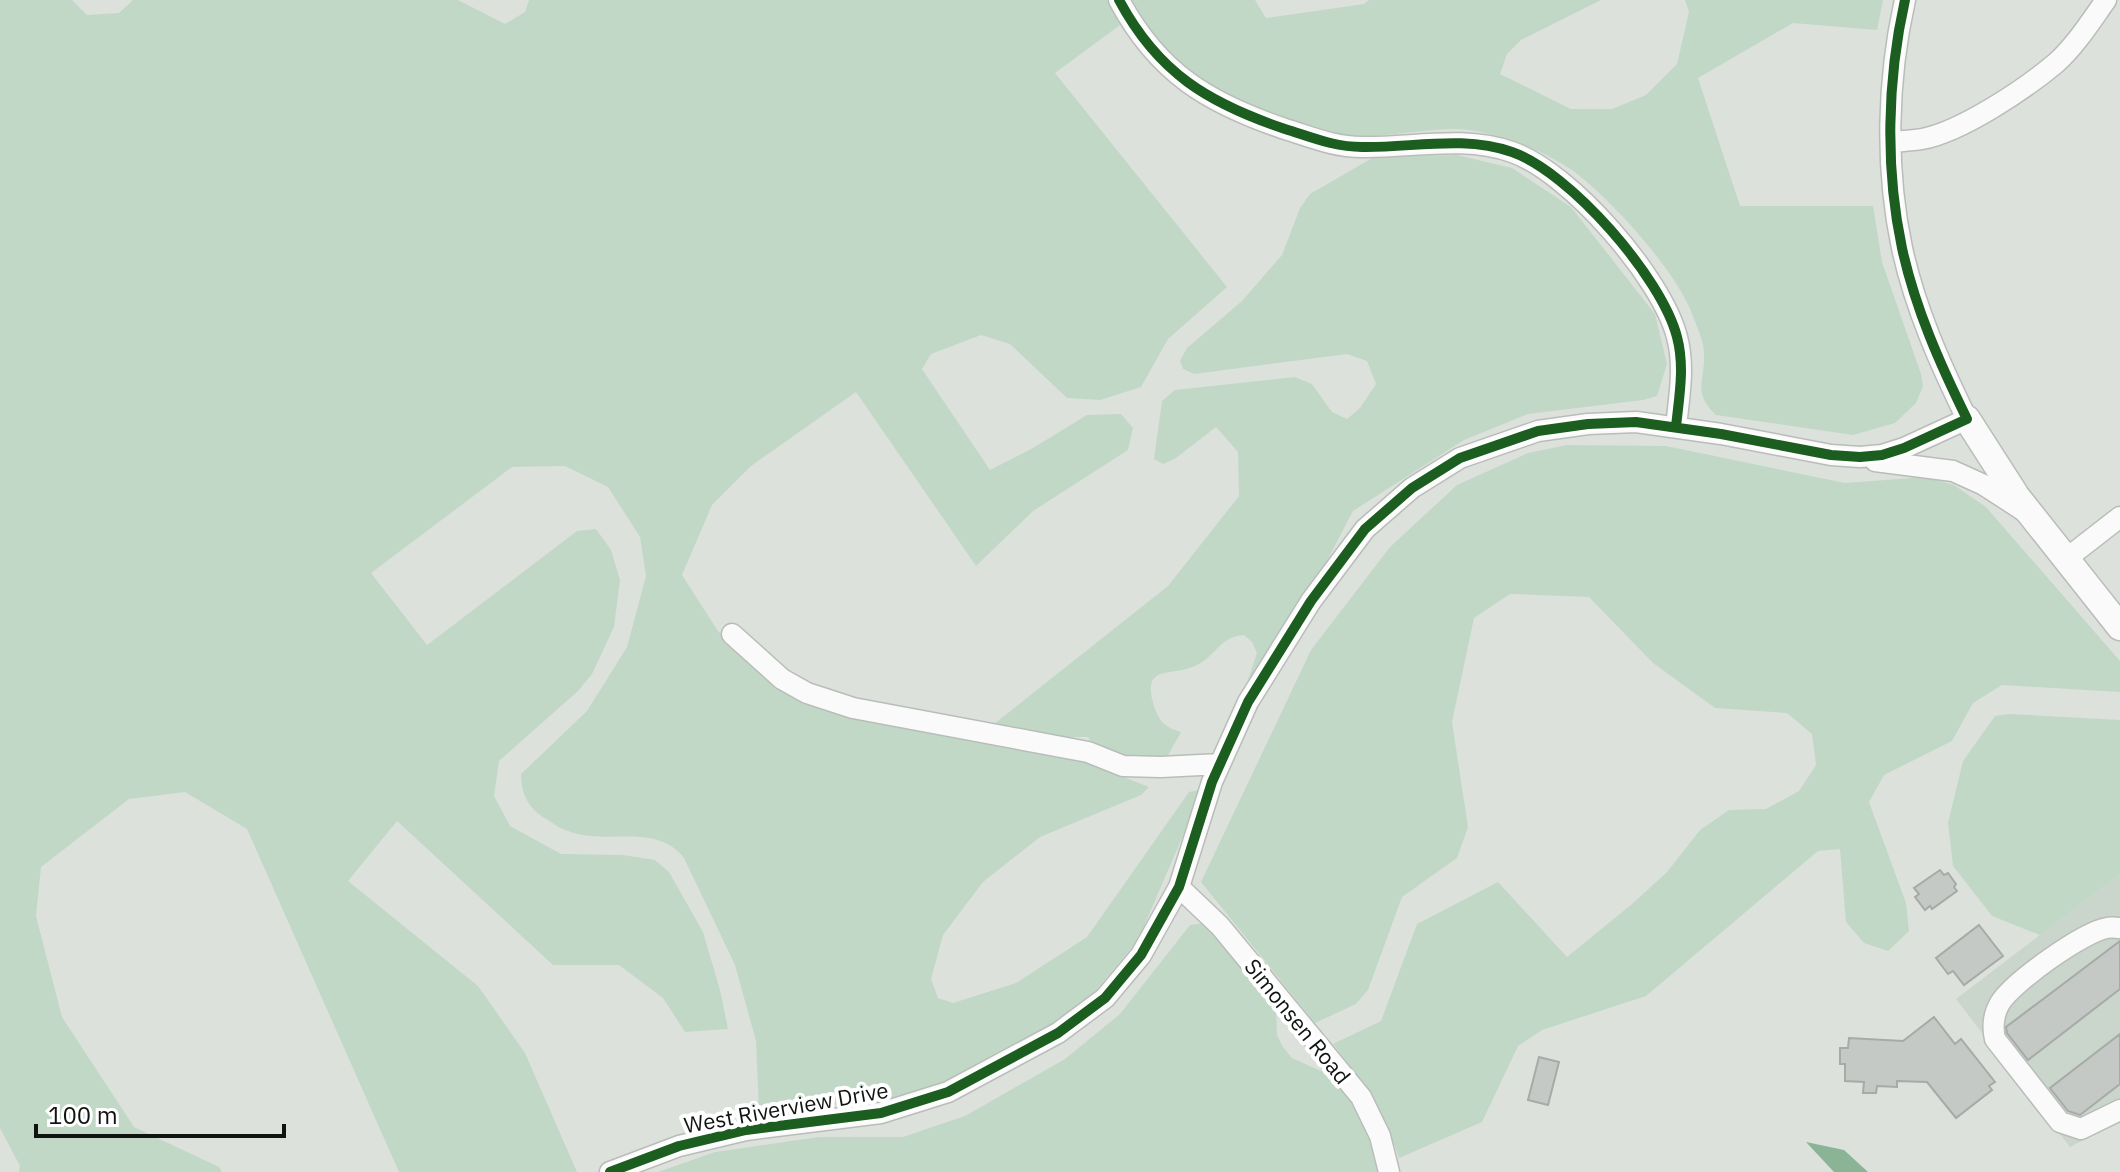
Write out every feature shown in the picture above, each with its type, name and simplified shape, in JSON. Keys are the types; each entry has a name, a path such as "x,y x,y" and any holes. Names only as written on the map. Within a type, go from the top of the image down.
{"main road":[{"path":"1967,419 2030,514 2120,627"}],"street":[{"path":"1119,0 1133,26 1155,55 1183,81 1213,100 1248,116 1332,145 1476,144 1513,152 1550,172 1578,195 1649,277 1667,306 1678,339 1682,373 1676,427"},
{"path":"1905,0 1893,82 1891,142 1894,194 1906,263 1937,357 1967,419"},
{"path":"1891,142 1923,139 1956,127 1990,109 2055,63 2106,0"},
{"name":"West Riverview Drive","path":"610,1172 679,1146 746,1130 881,1113 948,1092 1058,1033 1105,998 1141,955 1179,887 1212,782 1248,702 1311,601 1365,529 1412,488 1460,458 1538,431 1636,422 1831,455 1882,455 1926,440 1967,419"},
{"path":"1831,455 1953,471 1984,485 2030,514"},
{"path":"2066,559 2120,517"},
{"path":"732,634 782,679 807,693 853,708 1088,752 1123,766 1220,764"},
{"name":"Simonsen Road","path":"1179,887 1220,926 1361,1097 1380,1136 1389,1172"},
{"path":"2120,928 2107,928 2078,941 2035,970 2007,993 1998,1006 1992,1026 1995,1039 2060,1122 2081,1129 2120,1110"}],"shaded area":[{"path":"0,0 72,0 87,15 119,13 133,0 458,0 505,24 525,12 529,0 1107,0 1120,25 1055,73 1227,287 1168,339 1141,387 1100,400 1067,398 1010,344 981,335 931,354 922,369 990,470 1087,415 1121,414 1133,428 1128,450 1033,511 976,566 856,392 751,466 712,505 682,575 718,631 778,688 824,710 1077,759 1149,787 1141,795 1040,837 983,882 943,935 931,979 938,998 953,1003 1016,983 1087,937 1189,792 1203,789 1138,940 1092,995 1054,1023 946,1084 883,1101 759,1111 756,1041 735,965 684,858 673,847 659,841 583,835 565,830 534,810 524,794 521,774 587,711 627,647 646,576 640,537 608,487 565,466 512,467 371,573 427,645 577,531 596,529 611,550 620,580 614,627 592,674 578,691 499,761 494,796 510,826 561,854 623,855 655,860 669,872 703,932 728,1029 685,1032 663,998 619,965 553,965 397,821 348,881 478,986 525,1053 577,1172 399,1172 247,829 185,792 129,799 41,867 36,916 62,1017 134,1127 219,1167 222,1172 19,1172 20,1166 0,1128"},
{"path":"1132,0 1255,0 1266,18 1364,4 1369,0 1601,0 1521,40 1507,54 1500,74 1571,109 1612,109 1646,95 1677,64 1689,12 1685,0 1883,0 1877,30 1793,23 1698,78 1740,206 1873,206 1882,262 1921,374 1923,386 1916,403 1895,423 1853,435 1716,415 1702,393 1703,345 1686,301 1674,280 1624,218 1572,170 1531,148 1482,132 1452,129 1337,137 1269,115 1221,93 1180,65 1163,47"},
{"path":"1457,155 1512,168 1571,207 1655,314 1667,364 1657,396 1528,414 1464,440 1353,511 1315,584 1248,680 1257,653 1244,635 1224,642 1199,664 1155,678 1151,684 1151,694 1157,714 1165,724 1181,732 1165,761 1111,756 1102,752 1088,737 1047,737 989,728 1168,586 1239,496 1238,452 1216,427 1176,458 1163,464 1154,459 1162,401 1175,390 1295,377 1312,384 1332,412 1347,419 1360,408 1376,384 1367,361 1347,354 1194,374 1183,369 1180,361 1187,348 1242,301 1282,255 1300,208 1310,194 1374,157"},
{"path":"1567,445 1666,446 1845,483 1925,477 1954,485 1986,507 2120,661 2120,692 2002,685 1973,703 1952,741 1884,775 1869,802 1906,903 1909,931 1888,951 1864,943 1846,922 1840,849 1818,851 1646,996 1542,1030 1518,1046 1482,1122 1399,1158 1371,1098 1333,1044 1381,1021 1417,924 1498,882 1567,957 1667,872 1700,830 1729,810 1766,809 1799,791 1816,765 1812,734 1787,713 1715,708 1653,663 1589,597 1510,594 1474,618 1452,722 1468,827 1457,858 1402,897 1368,990 1356,1004 1315,1023 1201,882 1311,650 1390,547 1457,485 1528,453"},
{"path":"2009,714 2120,720 2120,874 2040,935 1992,916 1953,866 1948,823 1963,761 1995,716"},
{"path":"2120,874 2120,1121 2070,1147 1956,999"},
{"path":"1205,923 1276,1008 1277,1035 1292,1058 1330,1075 1353,1102 1374,1140 1381,1172 658,1172 715,1152 819,1137 903,1137 965,1116 1065,1059 1120,1014 1190,925"},
{"path":"1806,1142 1844,1150 1868,1172 1834,1172"}],"building":[{"path":"1940,870 1944,875 1948,873 1957,891 1932,909 1930,906 1925,910 1915,897 1919,894 1914,888"},
{"path":"1979,925 2003,956 1964,985 1953,971 1948,974 1936,958"},
{"path":"2120,941 2120,989 2028,1060 2007,1033 2006,1027"},
{"path":"1934,1017 1955,1044 1961,1039 1995,1082 1989,1086 1992,1090 1956,1118 1927,1082 1897,1081 1897,1087 1877,1086 1876,1093 1863,1093 1864,1082 1845,1081 1845,1064 1840,1064 1840,1048 1848,1048 1849,1038 1903,1041"},
{"path":"2120,1034 2120,1084 2080,1115 2068,1111 2050,1088"},
{"path":"1539,1057 1559,1062 1548,1105 1528,1100"}],"cycle path":[{"path":"1119,0 1134,25 1168,66 1209,96 1257,119 1323,141 1352,147 1456,143 1494,147 1535,163 1560,181 1611,230 1653,286 1668,313 1681,360 1676,427"},
{"path":"610,1172 679,1146 746,1130 881,1113 948,1092 1058,1033 1105,998 1141,955 1179,887 1212,782 1248,702 1311,601 1365,529 1412,488 1460,458 1538,431 1636,422 1831,455 1860,457 1882,455 1904,448 1967,419 1921,314 1907,270 1897,218 1890,124 1895,61 1905,0"}]}
